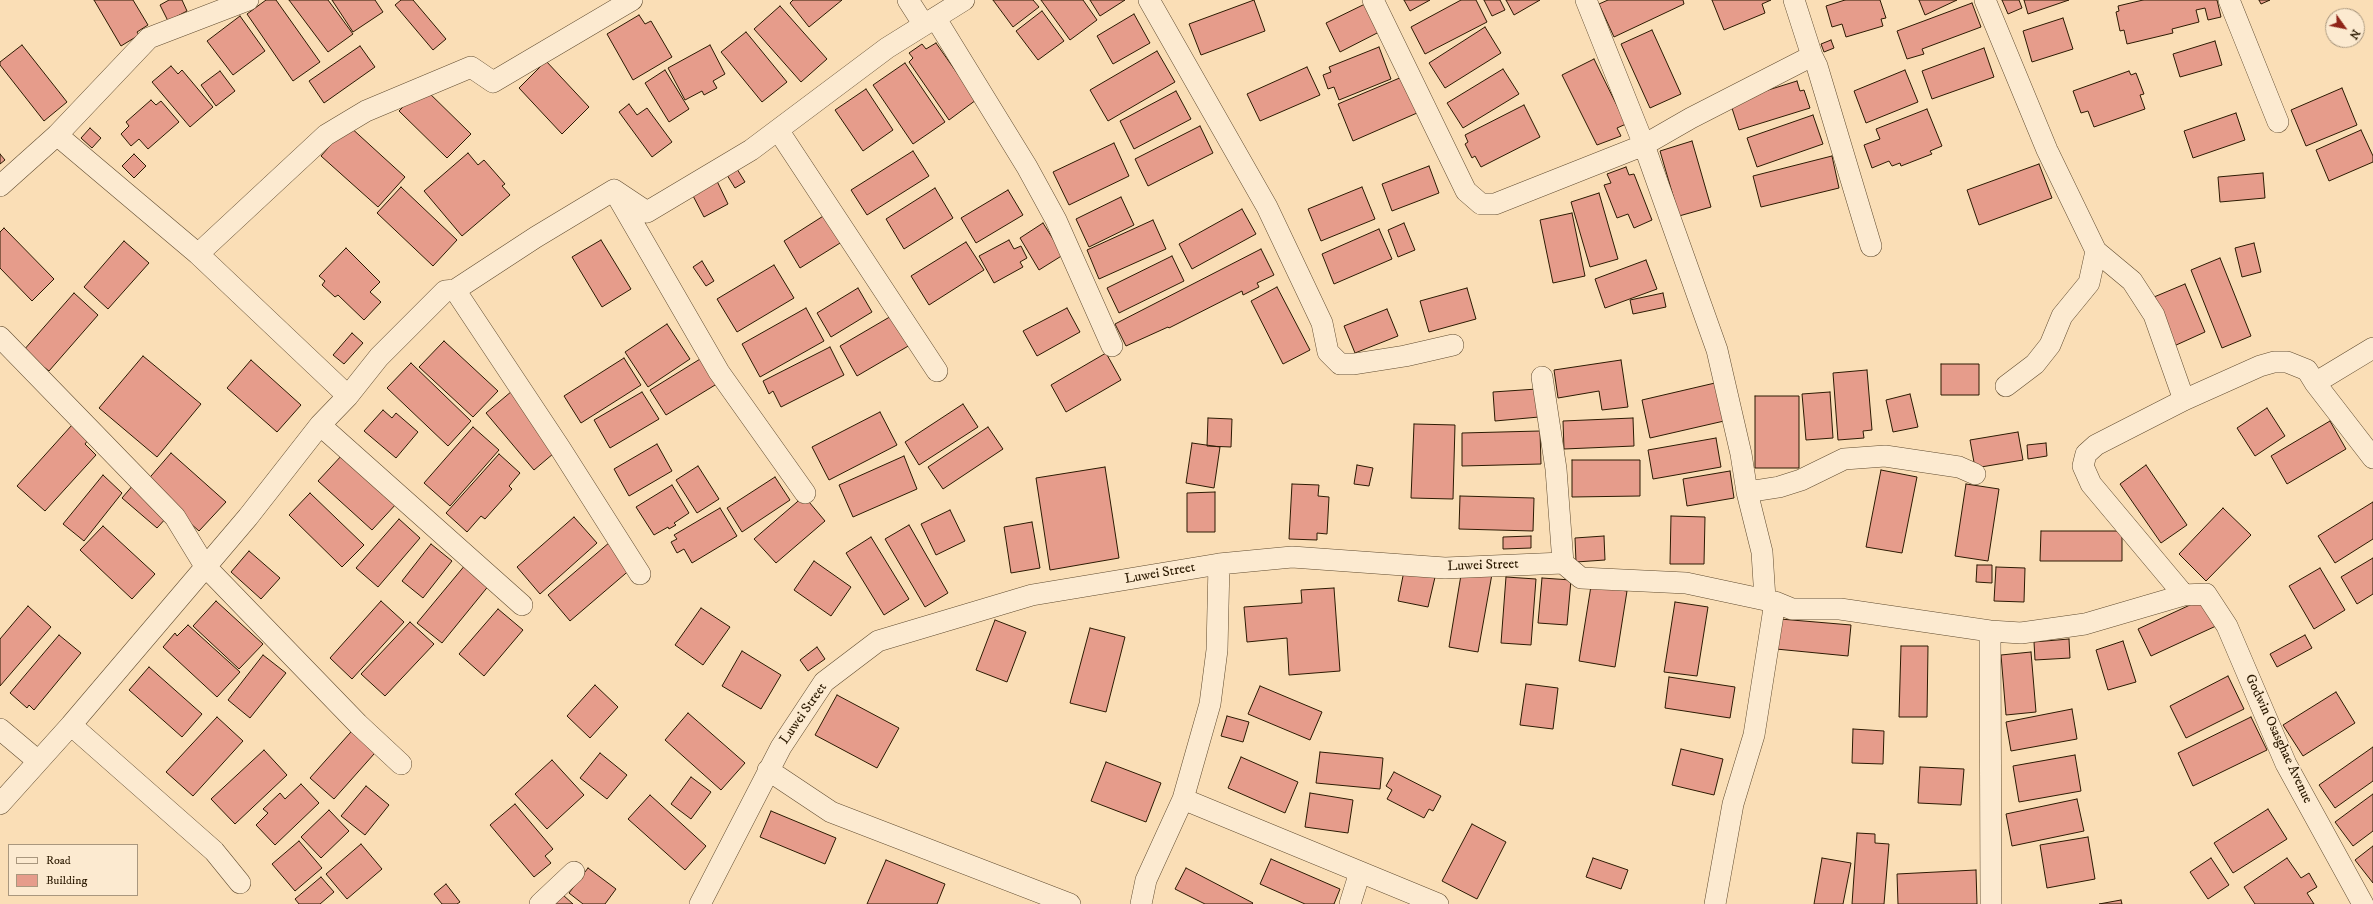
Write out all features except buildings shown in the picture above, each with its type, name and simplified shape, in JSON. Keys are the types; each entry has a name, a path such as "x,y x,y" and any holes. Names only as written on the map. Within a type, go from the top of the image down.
{"street":[{"path":"0,186 57,135 149,38 248,0"},
{"path":"198,254 326,134 366,111 471,67 492,82 632,0"},
{"path":"908,0 930,22 1027,167 1056,220 1112,346"},
{"path":"614,190 647,212 778,130 887,48 964,0"},
{"path":"1149,0 1267,207 1322,323 1328,352 1340,364 1354,364 1405,356 1452,345"},
{"path":"1373,0 1466,191 1481,204 1495,204 1644,145 1691,118 1812,56"},
{"path":"1586,0 1644,145 1717,350 1741,454 1747,492 1762,552 1770,600 1754,735 1733,804 1715,904"},
{"path":"1794,0 1812,56 1817,66 1854,183 1871,246"},
{"path":"1985,0 2047,150 2096,251 2132,281 2154,315 2184,400"},
{"path":"2229,0 2278,122"},
{"path":"778,130 937,371"},
{"path":"57,135 198,254 348,396"},
{"path":"0,804 71,725 248,517 320,425 348,396 379,357 445,291 455,290 536,237 614,190"},
{"path":"614,190 718,372 805,493"},
{"path":"2006,386 2035,364 2050,345 2062,316 2089,283 2096,251"},
{"path":"455,290 560,448 640,574"},
{"path":"0,337 176,517 205,566 358,724 401,764"},
{"path":"2315,383 2373,348"},
{"path":"1542,377 1556,469 1563,563 1581,578 1686,583 1770,600 1792,609 1840,609 1990,631 2021,633 2085,624 2184,595 2091,484 2083,466 2086,454 2096,445 2184,400 2274,362 2287,362 2306,370 2373,458"},
{"path":"320,425 522,605"},
{"path":"1747,492 1779,487 1801,480 1844,459 1885,456 1959,467 1975,474"},
{"name":"Luwei Street","path":"700,904 768,770 781,747 824,682 878,641 1032,595 1220,564 1292,558 1445,568 1563,563"},
{"path":"1141,904 1146,880 1183,799 1210,704 1217,650 1220,564"},
{"name":"Godwin Osasghae Avenue","path":"2184,595 2206,594 2227,626 2286,764 2363,904"},
{"path":"1990,631 1991,904"},
{"path":"71,725 214,851 240,883"},
{"path":"0,729 38,761"},
{"path":"768,770 831,812 1070,904"},
{"path":"1183,799 1438,904"},
{"path":"540,904 574,872"},
{"path":"1350,904 1360,872"}]}
